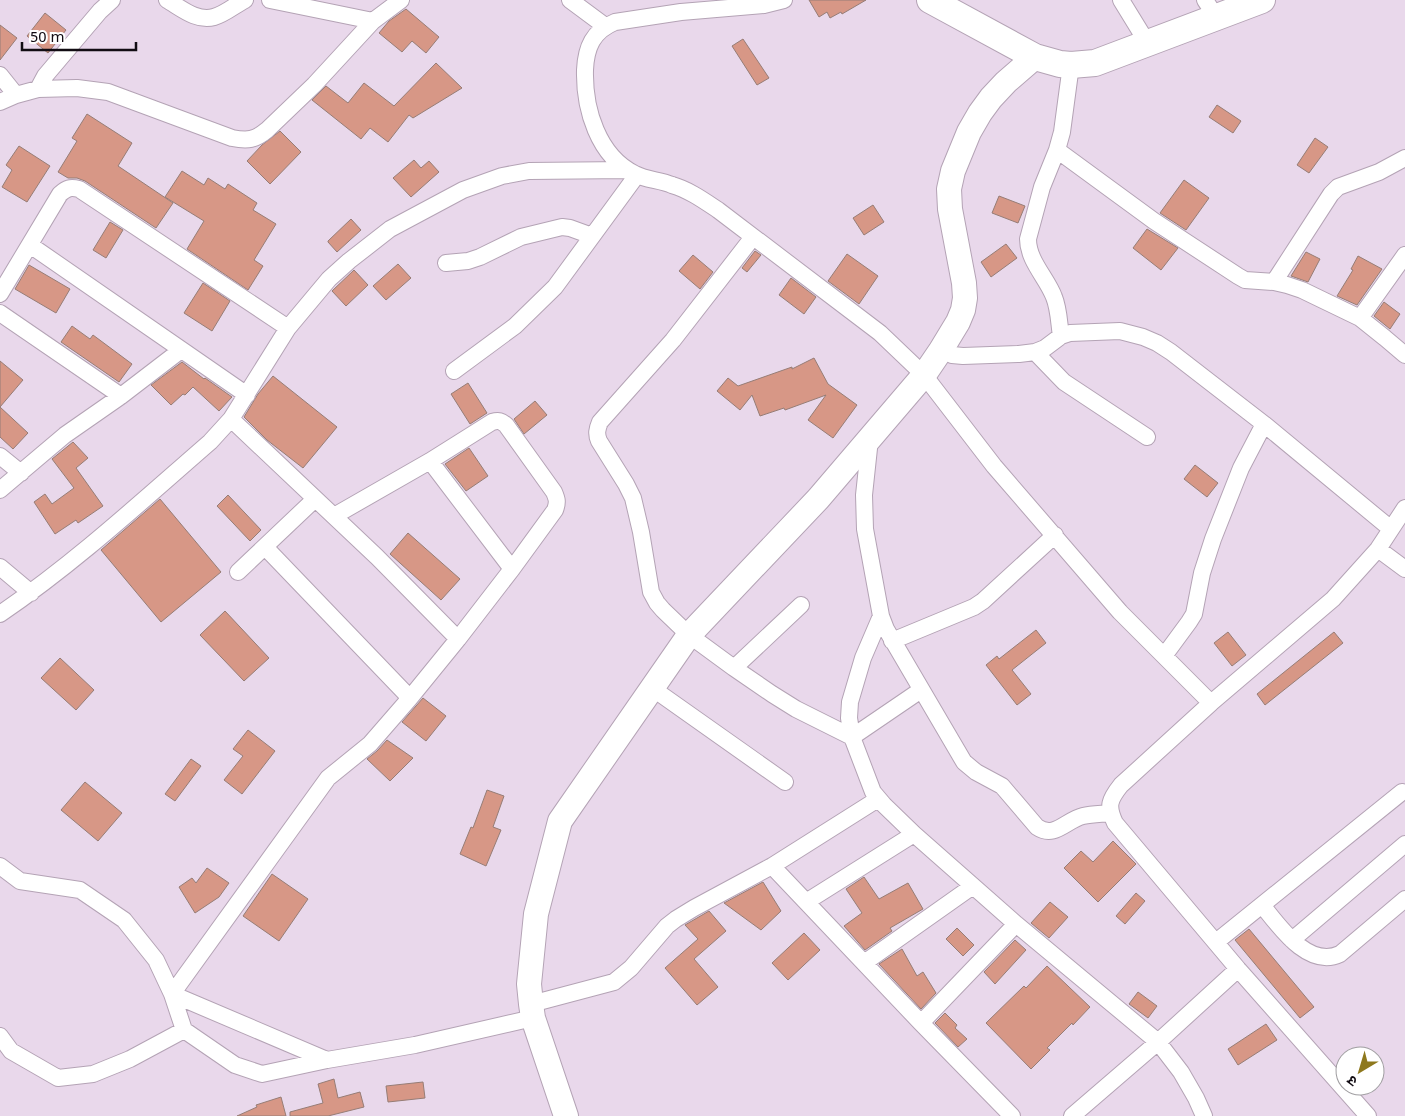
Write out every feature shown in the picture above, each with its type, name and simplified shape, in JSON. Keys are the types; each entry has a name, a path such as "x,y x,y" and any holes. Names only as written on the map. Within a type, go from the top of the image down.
{"main road":[{"path":"932,2 1035,57 1071,65 1095,63 1148,44 1211,8 1262,0"},
{"path":"566,1116 532,1011 529,984 536,914 560,820 689,634 818,499 924,375 941,350 958,322 965,298 964,283 950,209 949,189 952,171 969,132 980,113 1006,82 1035,57"}],"street":[{"path":"167,0 195,16 205,18 214,17 245,0"},
{"path":"270,0 373,22"},
{"path":"0,102 38,89 77,88 108,92 232,138 244,141 252,139 260,136 267,130 314,85 373,22 401,0"},
{"path":"570,0 605,26"},
{"path":"632,173 611,155 602,143 593,124 585,87 585,67 588,51 597,33 605,26 615,22 681,12 764,5 784,0"},
{"path":"1121,0 1148,44"},
{"path":"38,89 45,76 101,4"},
{"path":"1061,336 1054,297 1028,247 1030,228 1042,187 1062,132 1071,65"},
{"path":"0,75 16,95"},
{"path":"1057,150 1154,221 1238,276 1245,280 1274,282 1302,290 1360,318 1405,355"},
{"path":"1274,282 1331,194 1338,187 1379,172 1405,158"},
{"path":"0,614 66,566 203,448 231,419 288,328 329,280 349,261 390,229 463,190 502,176 529,170 632,173 672,184 694,194 718,210 880,333 924,375 994,466 1120,612 1211,703"},
{"path":"454,372 515,326 555,287 592,236 632,173"},
{"path":"0,294 60,194 70,187 79,189 288,328"},
{"path":"446,262 468,261 521,237 562,227 592,236"},
{"path":"753,237 673,340 600,422 597,435 633,498 642,532 653,597 662,610 689,634 734,668 796,709 852,737"},
{"path":"30,245 247,395"},
{"path":"1360,318 1405,255"},
{"path":"0,313 121,396"},
{"path":"941,350 952,355 963,356 1035,352 1070,332 1120,331 1143,337 1171,352 1264,424 1391,529"},
{"path":"0,490 64,435 121,396 181,350"},
{"path":"1035,352 1064,382 1148,437"},
{"path":"231,419 377,557 458,639"},
{"path":"172,994 328,778 370,744 410,698 512,569 555,510 557,499 554,492 506,425 500,421 492,422 430,461 334,516"},
{"path":"1164,656 1194,614 1202,573 1213,539 1241,468 1264,424"},
{"path":"870,439 864,495 865,529 881,616 892,641 964,762 976,772 1002,786 1037,827 1043,831 1053,831 1083,816 1111,813"},
{"path":"0,456 20,473"},
{"path":"430,461 512,569"},
{"path":"238,572 315,499"},
{"path":"1368,1116 1238,969 1115,823 1110,804 1112,797 1121,785 1211,703 1333,599 1378,549 1405,508"},
{"path":"892,641 974,607 1055,535"},
{"path":"265,547 410,698"},
{"path":"1378,549 1405,569"},
{"path":"0,567 31,593"},
{"path":"734,668 801,605"},
{"path":"881,616 863,658 850,702 849,718 852,737 873,792 914,834 1016,924 1158,1042 1181,1072 1204,1116"},
{"path":"652,688 785,782"},
{"path":"852,737 922,690"},
{"path":"1216,942 1402,792"},
{"path":"0,866 20,882 80,890 124,920 156,960 172,994 184,1030 235,1065 262,1074 327,1060 415,1045 532,1011 614,982 631,968 667,926 676,919 772,866 878,799"},
{"path":"806,902 914,834"},
{"path":"1292,940 1405,844"},
{"path":"772,866 1012,1116"},
{"path":"864,963 973,886"},
{"path":"1262,905 1292,940 1315,954 1332,957 1340,954 1405,899"},
{"path":"921,1023 1016,924"},
{"path":"1072,1116 1158,1042 1238,969"},
{"path":"172,994 327,1060"},
{"path":"0,1036 11,1051 58,1078 92,1074 130,1060 184,1030"}],"building":[{"path":"809,0 866,0 842,14 841,12 830,18 827,12 819,17"},
{"path":"406,9 439,37 426,53 412,41 402,52 379,33 389,21"},
{"path":"45,13 66,30 48,53 27,36"},
{"path":"0,25 17,38 0,60"},
{"path":"743,39 769,78 757,85 732,46"},
{"path":"436,63 462,88 413,118 409,115 388,142 370,128 361,139 312,100 326,86 348,103 364,83 394,106"},
{"path":"1217,105 1241,121 1233,133 1209,117"},
{"path":"87,114 132,143 118,166 173,203 156,228 85,181 77,178 68,178 58,172 77,141 72,138"},
{"path":"280,131 301,152 270,184 247,161 262,145"},
{"path":"1315,138 1328,147 1309,173 1297,165"},
{"path":"19,146 50,166 27,202 2,187 12,170 6,165"},
{"path":"414,160 421,168 429,161 439,172 411,197 393,178"},
{"path":"182,171 204,185 208,178 225,189 228,184 257,203 253,210 276,224 254,260 263,266 248,290 187,249 204,221 165,197"},
{"path":"1184,180 1209,198 1186,230 1160,213"},
{"path":"999,196 1025,206 1018,223 992,213"},
{"path":"873,205 884,222 864,235 853,218"},
{"path":"351,219 361,230 337,252 328,241"},
{"path":"110,222 123,230 106,258 93,250"},
{"path":"1147,229 1178,248 1161,270 1133,248"},
{"path":"1006,244 1017,258 991,277 981,262"},
{"path":"755,251 761,255 747,272 742,268"},
{"path":"1306,252 1320,259 1308,282 1291,276"},
{"path":"847,254 878,276 859,304 828,281"},
{"path":"693,255 713,272 700,289 679,271"},
{"path":"1358,256 1382,269 1357,305 1337,296 1353,270 1351,269"},
{"path":"398,264 411,278 386,300 373,286"},
{"path":"29,265 70,289 56,313 15,289"},
{"path":"354,270 368,285 346,306 332,291"},
{"path":"791,278 816,297 804,314 779,295"},
{"path":"203,283 230,301 212,331 184,313"},
{"path":"1384,302 1400,314 1390,329 1374,316"},
{"path":"72,326 90,339 93,335 132,364 119,382 61,342"},
{"path":"814,358 828,384 857,405 833,438 808,420 826,395 785,410 784,408 760,416 752,395 740,410 717,391 728,378 738,386 792,367 792,369"},
{"path":"0,361 23,380 0,407"},
{"path":"182,362 232,397 219,411 193,387 171,405 151,385"},
{"path":"273,376 337,427 303,468 267,440 244,417 258,394"},
{"path":"468,383 487,413 470,424 451,394"},
{"path":"535,401 547,415 524,434 514,419"},
{"path":"0,407 28,433 13,449 0,437"},
{"path":"73,442 88,458 76,468 103,506 78,523 76,520 55,534 34,502 45,494 52,504 74,488 52,459"},
{"path":"469,448 488,476 466,491 445,464"},
{"path":"1195,465 1218,483 1207,497 1184,479"},
{"path":"228,495 261,530 250,541 217,506"},
{"path":"160,499 221,572 161,622 101,550"},
{"path":"408,533 460,579 441,600 390,554"},
{"path":"225,611 269,658 244,681 200,635"},
{"path":"1036,630 1046,643 1012,670 1031,694 1017,705 986,665 997,656 999,659"},
{"path":"1228,632 1246,655 1232,666 1214,643"},
{"path":"1334,632 1343,643 1265,705 1257,694"},
{"path":"60,658 94,690 76,710 41,678"},
{"path":"423,698 446,716 426,741 402,722"},
{"path":"248,730 275,751 242,794 224,780 243,756 233,749"},
{"path":"387,740 413,758 390,781 367,759"},
{"path":"191,759 201,766 175,801 165,794"},
{"path":"85,782 122,813 98,841 61,810"},
{"path":"487,790 504,796 493,827 501,830 486,866 460,854 471,827 473,828"},
{"path":"1113,841 1136,864 1098,902 1064,868 1081,851 1093,862"},
{"path":"207,868 229,883 219,897 195,913 179,887 192,878 196,883"},
{"path":"272,874 308,899 279,941 243,916"},
{"path":"864,877 879,899 908,883 923,909 890,928 892,931 865,950 844,926 862,913 846,889"},
{"path":"763,882 781,911 761,930 724,903"},
{"path":"1136,893 1145,901 1125,924 1116,916"},
{"path":"1050,902 1068,917 1049,938 1031,923"},
{"path":"709,911 726,931 694,959 718,987 697,1005 665,968 698,939 685,925"},
{"path":"957,928 974,945 963,956 946,939"},
{"path":"1249,929 1314,1007 1300,1018 1235,940"},
{"path":"804,933 820,950 788,980 772,963"},
{"path":"1015,940 1026,950 995,984 984,972"},
{"path":"902,949 917,976 923,972 936,993 921,1009 879,964"},
{"path":"1047,966 1090,1007 1047,1048 1050,1050 1031,1069 986,1023 1024,986 1026,988"},
{"path":"1138,992 1157,1006 1148,1018 1129,1004"},
{"path":"945,1013 957,1025 955,1028 967,1039 958,1047 935,1023"},
{"path":"1266,1024 1277,1040 1238,1065 1228,1049"},
{"path":"334,1079 338,1098 360,1092 364,1107 328,1116 290,1116 290,1112 323,1103 318,1084"},
{"path":"423,1082 425,1098 388,1102 386,1086"},
{"path":"281,1097 286,1116 237,1116 257,1107 256,1105"}]}
